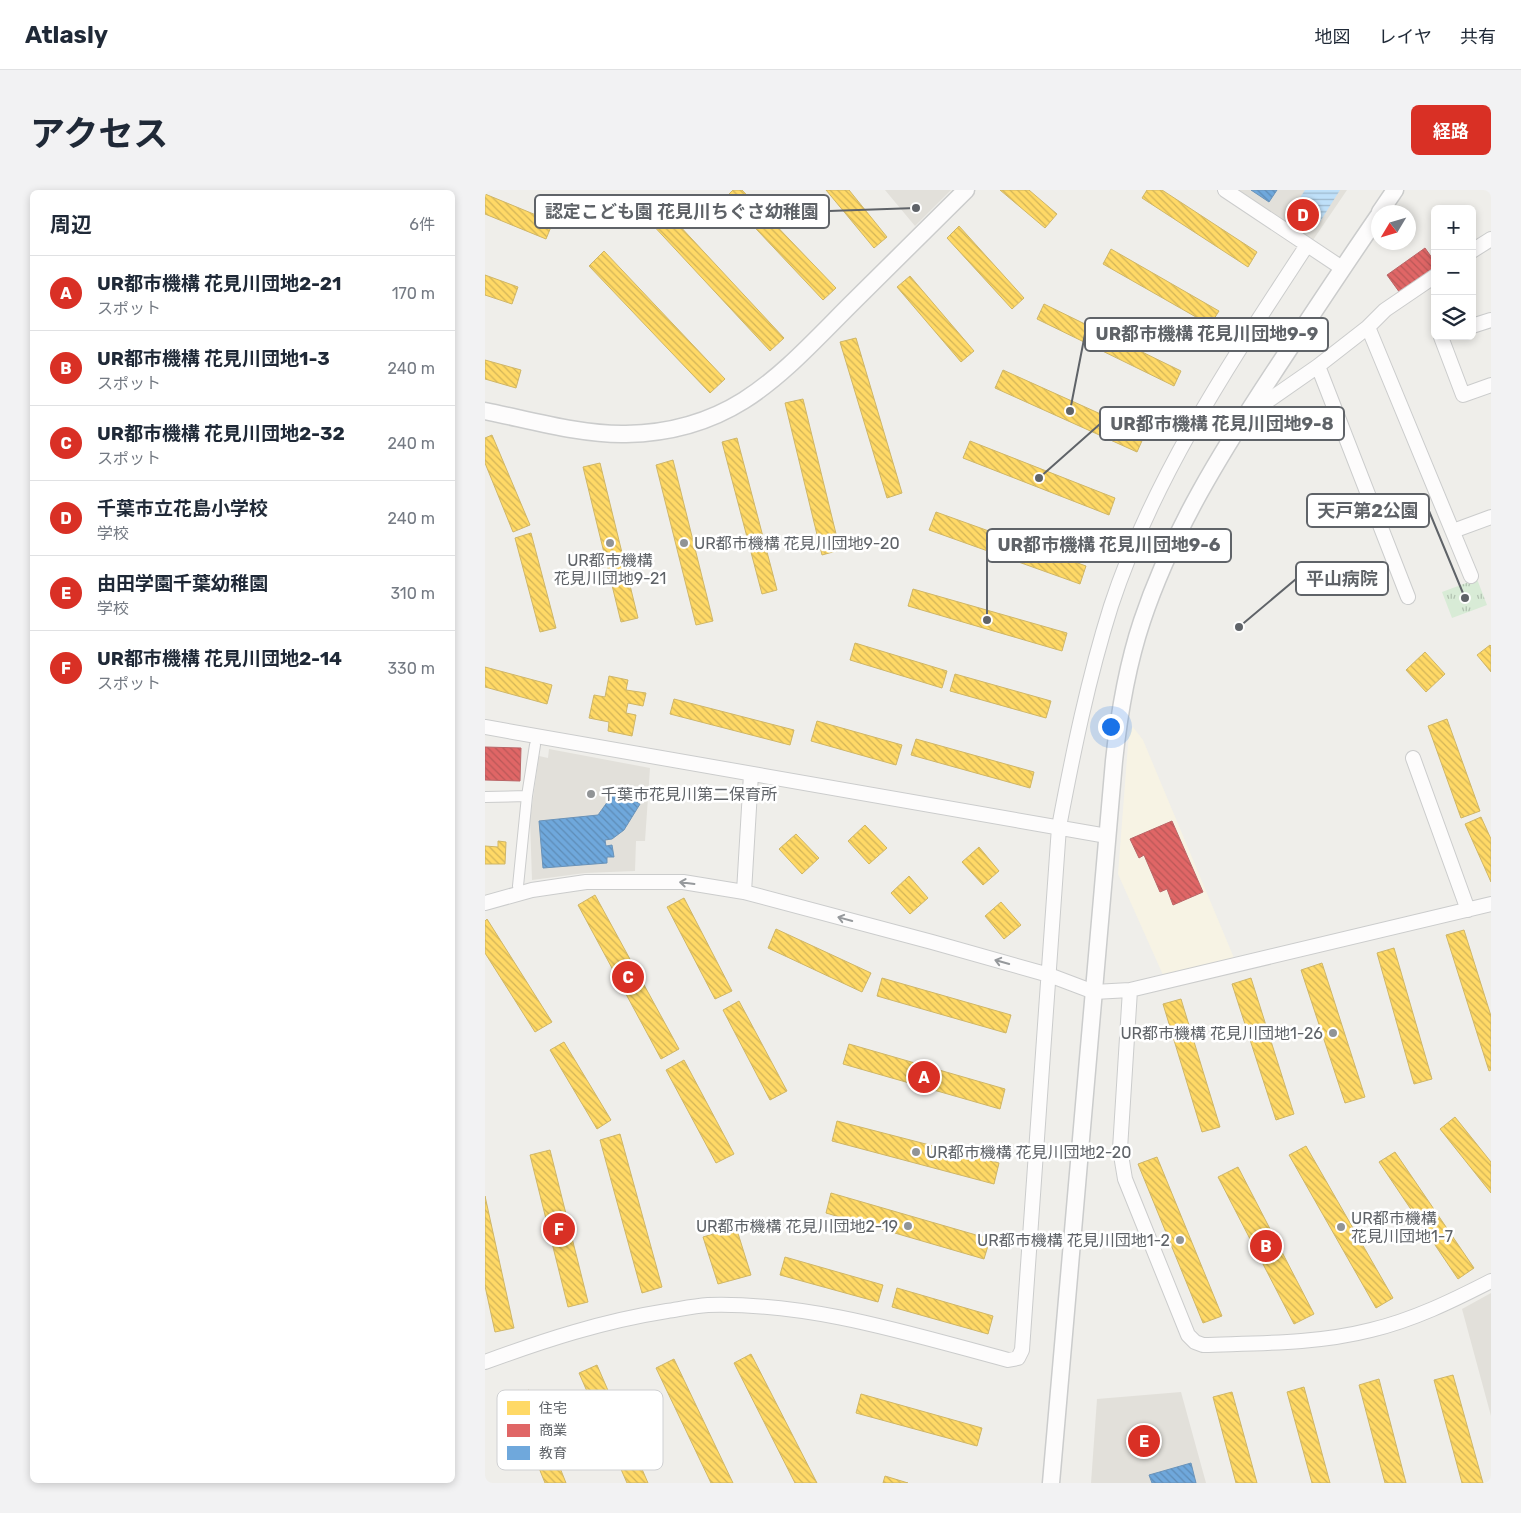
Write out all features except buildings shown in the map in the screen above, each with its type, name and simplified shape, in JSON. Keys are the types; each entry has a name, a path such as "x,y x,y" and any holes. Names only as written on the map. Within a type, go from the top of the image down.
{"street":[{"path":"485,411 597,432 626,434 674,429 717,415 738,405 776,379 966,190"},
{"path":"1225,190 1343,268"},
{"path":"1385,205 1395,190"},
{"path":"1051,1483 1118,723 1141,622 1167,557 1201,488 1371,226"},
{"path":"1474,250 1491,239"},
{"path":"485,1362 565,1333 609,1321 707,1305 812,1312 887,1327 1008,1360 1018,1358 1023,1350 1059,828 1075,743 1111,606 1164,480 1197,416 1307,245"},
{"path":"1246,416 1318,366 1368,327 1385,310 1431,279"},
{"path":"1476,325 1491,320"},
{"path":"1368,327 1471,576"},
{"path":"1442,340 1463,395 1491,385"},
{"path":"1318,366 1408,597"},
{"path":"1453,531 1491,517"},
{"path":"485,727 1107,836"},
{"path":"518,886 527,796 535,745"},
{"path":"1413,758 1468,910"},
{"path":"744,892 751,774"},
{"path":"485,797 527,796"},
{"path":"485,903 532,890 586,882 683,882 744,892 1049,975 1094,992 1130,990 1491,904"},
{"path":"1130,990 1120,1149 1125,1179 1189,1336 1195,1342 1203,1345 1285,1343 1334,1338 1372,1330 1419,1315 1491,1280"}],"shaded area":[{"path":"885,190 951,190 915,226"},
{"path":"1238,190 1347,190 1313,240"},
{"path":"1133,727 1143,740 1234,958 1163,975 1118,874 1129,732"},
{"name":"千葉市花見川第二保育所","path":"549,749 650,768 645,841 636,841 635,871 585,873 532,880 530,820 539,756 548,758"},
{"path":"1491,1293 1491,1416 1462,1309"},
{"path":"1181,1392 1206,1483 1091,1483 1097,1399"}],"green space":[{"path":"1477,579 1487,605 1452,618 1442,592"}],"water":[{"path":"1305,190 1340,190 1316,228 1291,212"}],"place":[{"name":"認定こども園 花見川ちぐさ幼稚園","path":"916,208"},
{"name":"千葉市立花島小学校","path":"1303,215"},
{"name":"UR都市機構 花見川団地9-9","path":"1070,411"},
{"name":"UR都市機構 花見川団地9-8","path":"1039,478"},
{"name":"UR都市機構 花見川団地9-21","path":"610,543"},
{"name":"UR都市機構 花見川団地9-20","path":"684,543"},
{"name":"天戸第2公園","path":"1465,598"},
{"name":"UR都市機構 花見川団地9-6","path":"987,620"},
{"name":"平山病院","path":"1239,627"},
{"name":"千葉市花見川第二保育所","path":"591,794"},
{"name":"UR都市機構 花見川団地2-32","path":"628,977"},
{"name":"UR都市機構 花見川団地1-26","path":"1333,1033"},
{"name":"UR都市機構 花見川団地2-21","path":"924,1077"},
{"name":"UR都市機構 花見川団地2-20","path":"916,1152"},
{"name":"UR都市機構 花見川団地2-19","path":"908,1226"},
{"name":"UR都市機構 花見川団地1-7","path":"1341,1227"},
{"name":"UR都市機構 花見川団地2-14","path":"559,1229"},
{"name":"UR都市機構 花見川団地1-2","path":"1180,1240"},
{"name":"UR都市機構 花見川団地1-3","path":"1266,1246"},
{"name":"由田学園千葉幼稚園","path":"1144,1441"}]}
